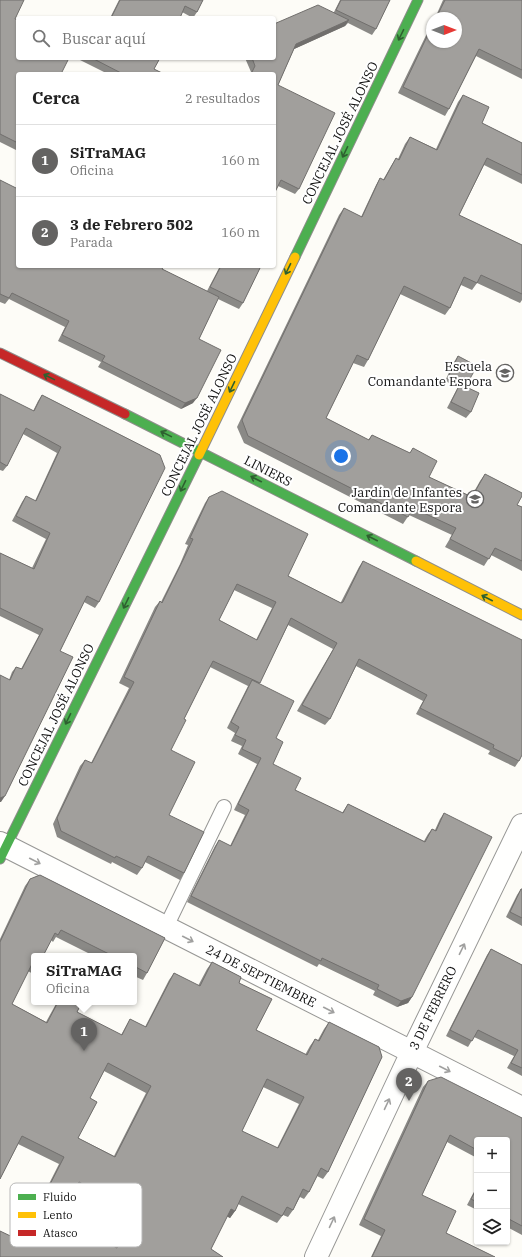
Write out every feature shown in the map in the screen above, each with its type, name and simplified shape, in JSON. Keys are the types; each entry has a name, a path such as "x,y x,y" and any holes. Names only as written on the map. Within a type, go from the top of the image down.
{"street":[{"name":"CONCEJAL JOSÉ ALONSO","path":"2,850 201,451 418,0"},
{"name":"LINIERS","path":"0,352 201,451 522,615"},
{"name":"3 DE FEBRERO","path":"316,1257 412,1052 522,825"},
{"name":"24 DE SEPTIEMBRE","path":"2,850 166,928 522,1108"}],"lane":[{"path":"166,928 224,808"}],"building":[{"path":"0,0 24,0 15,19 16,60 68,60 62,72 16,72 16,142 0,134"},
{"path":"120,0 203,0 197,12 185,6 181,16 112,16"},
{"path":"341,0 390,0 376,29 336,10"},
{"path":"445,0 522,0 522,70 479,49 449,109 403,87 426,39 426,48 462,48 462,12 439,12"},
{"path":"318,5 349,20 296,44 278,85 335,113 299,189 281,180 276,190 276,72 252,72 255,66 253,60 276,60 276,23"},
{"path":"96,60 159,60 154,69 160,72 119,72"},
{"path":"463,95 489,107 482,123 522,143 522,175 487,158 459,215 522,245 522,294 481,275 477,283 464,277 450,308 404,286 368,360 357,355 326,418 369,440 372,435 410,453 413,448 437,461 429,477 472,497 485,474 522,493 517,505 522,507 522,561 495,548 489,559 450,539 456,528 413,508 408,517 248,436 242,420 344,208 362,217 380,178 384,180 396,158 399,160 410,137 437,150"},
{"path":"0,180 16,188 16,268 163,268 162,269 219,297 199,339 221,350 197,398 185,403 102,361 105,356 62,335 69,321 12,293 9,298 0,294"},
{"path":"220,268 260,268 243,303 210,287"},
{"path":"458,356 477,366 467,384 449,375"},
{"path":"460,384 479,393 471,412 451,402"},
{"path":"0,394 34,411 42,395 160,455 165,468 99,602 87,596 60,651 73,657 5,796 0,798 0,675 10,680 16,667 22,669 43,629 0,608 0,553 34,569 50,533 16,516 26,496 36,501 61,447 26,428 7,466 0,462"},
{"path":"222,491 308,534 288,576 341,603 343,602 363,561 522,640 522,755 519,761 493,748 494,745 420,708 427,695 359,659 330,719 302,705 337,643 291,618 260,683 213,661 184,719 186,720 171,750 195,762 169,815 204,832 184,873 148,856 142,868 116,856 115,858 61,831 57,818 85,760 92,763 134,682 124,677 160,601 162,603 193,539 190,538 209,497","holes":["237,584 276,602 257,640 219,620"]},
{"path":"252,680 294,701 276,738 283,742 273,764 301,778 295,790 343,813 348,804 425,842 432,829 436,831 444,813 492,837 412,997 401,1001 377,989 379,985 322,958 321,961 191,896 219,840 231,846 249,810 238,804 261,758 242,749 246,740 235,735 239,727 231,722"},
{"path":"40,875 165,938 147,973 137,968 137,953 107,953 61,930 58,935 55,933 45,953 31,953 31,966 12,1004 47,1023 56,1005 80,1005 77,1012 122,1035 130,1019 146,1027 174,973 200,986 212,962 241,977 239,983 272,999 256,1030 307,1055 315,1039 319,1041 329,1022 379,1047 382,1057 328,1172 321,1168 309,1192 303,1189 293,1210 287,1207 282,1216 242,1196 235,1211 231,1209 211,1249 223,1257 0,1257 0,1231 10,1236 10,1247 142,1247 142,1183 51,1183 64,1157 22,1136 0,1179 0,942 30,879","holes":["108,1063 151,1086 115,1157 78,1138 97,1102 90,1098","267,1079 304,1097 278,1148 242,1131"]},
{"path":"522,889 522,918 510,912"},
{"path":"491,949 522,965 522,1068 511,1063 518,1050 478,1030 472,1041 450,1030"},
{"path":"441,1077 522,1118 522,1226 510,1220 510,1137 474,1137 474,1148 450,1135 422,1195 456,1211 446,1233 495,1257 372,1257 385,1230 364,1219 428,1081"},
{"path":"474,1194 474,1200 471,1199"}],"traffic: fast":[{"path":"295,257 418,0"},
{"path":"125,414 416,561"},
{"path":"0,859 199,455"}],"traffic: slow":[{"path":"199,455 295,257"},
{"path":"416,561 522,615"}],"traffic: jam":[{"path":"0,353 125,414"}],"place":[{"name":"Escuela Comandante Espora","path":"505,373"},
{"name":"Jardín de Infantes Comandante Espora","path":"475,499"},
{"name":"SiTraMAG","path":"84,1051"},
{"name":"3 de Febrero 502","path":"409,1101"}]}
